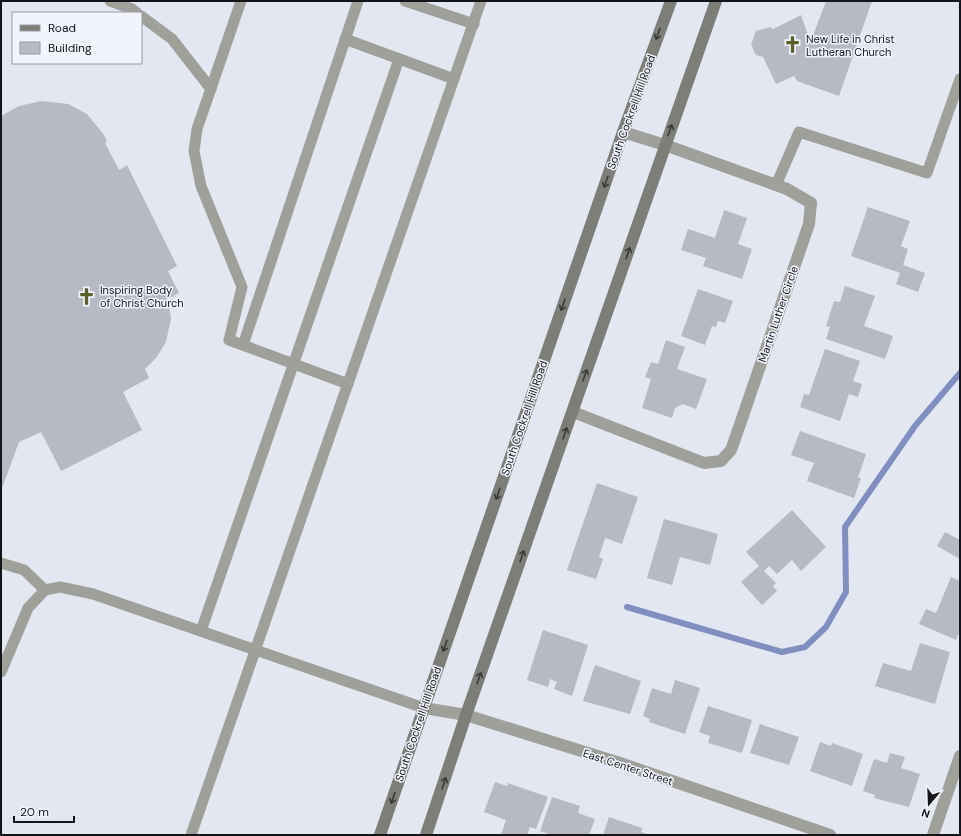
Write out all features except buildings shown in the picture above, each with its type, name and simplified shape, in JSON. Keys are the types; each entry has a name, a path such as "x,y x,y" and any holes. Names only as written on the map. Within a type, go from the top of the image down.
{"main road":[{"name":"South Cockrell Hill Road","path":"380,835 623,132 671,1"},
{"path":"426,835 466,715 716,1"}],"street":[{"name":"Martin Luther Circle","path":"573,412 704,463 721,461 731,450 809,224 811,202 786,189 665,145 623,132"},
{"name":"East Center Street","path":"424,708 466,715 620,763 830,835"},
{"path":"934,835 960,756"}],"lane":[{"path":"110,1 132,9 136,12"},
{"path":"241,1 197,129 194,151 201,186 242,287 229,340 348,384"},
{"path":"243,345 358,1"},
{"path":"405,1 474,24"},
{"path":"191,835 481,1"},
{"path":"142,17 172,39 211,89"},
{"path":"345,39 454,79"},
{"path":"201,632 399,59"},
{"path":"776,185 799,132 927,173 960,79"},
{"path":"1,563 24,570 45,590"},
{"path":"1,672 28,608 45,590 60,587 93,594 424,708"}],"waterway":[{"path":"627,607 782,652 805,647 826,627 846,592 845,527 915,426 960,373"}],"place":[{"name":"New Life in Christ Lutheran Church","path":"793,45"},
{"name":"Inspiring Body of Christ Church","path":"87,296"}]}
